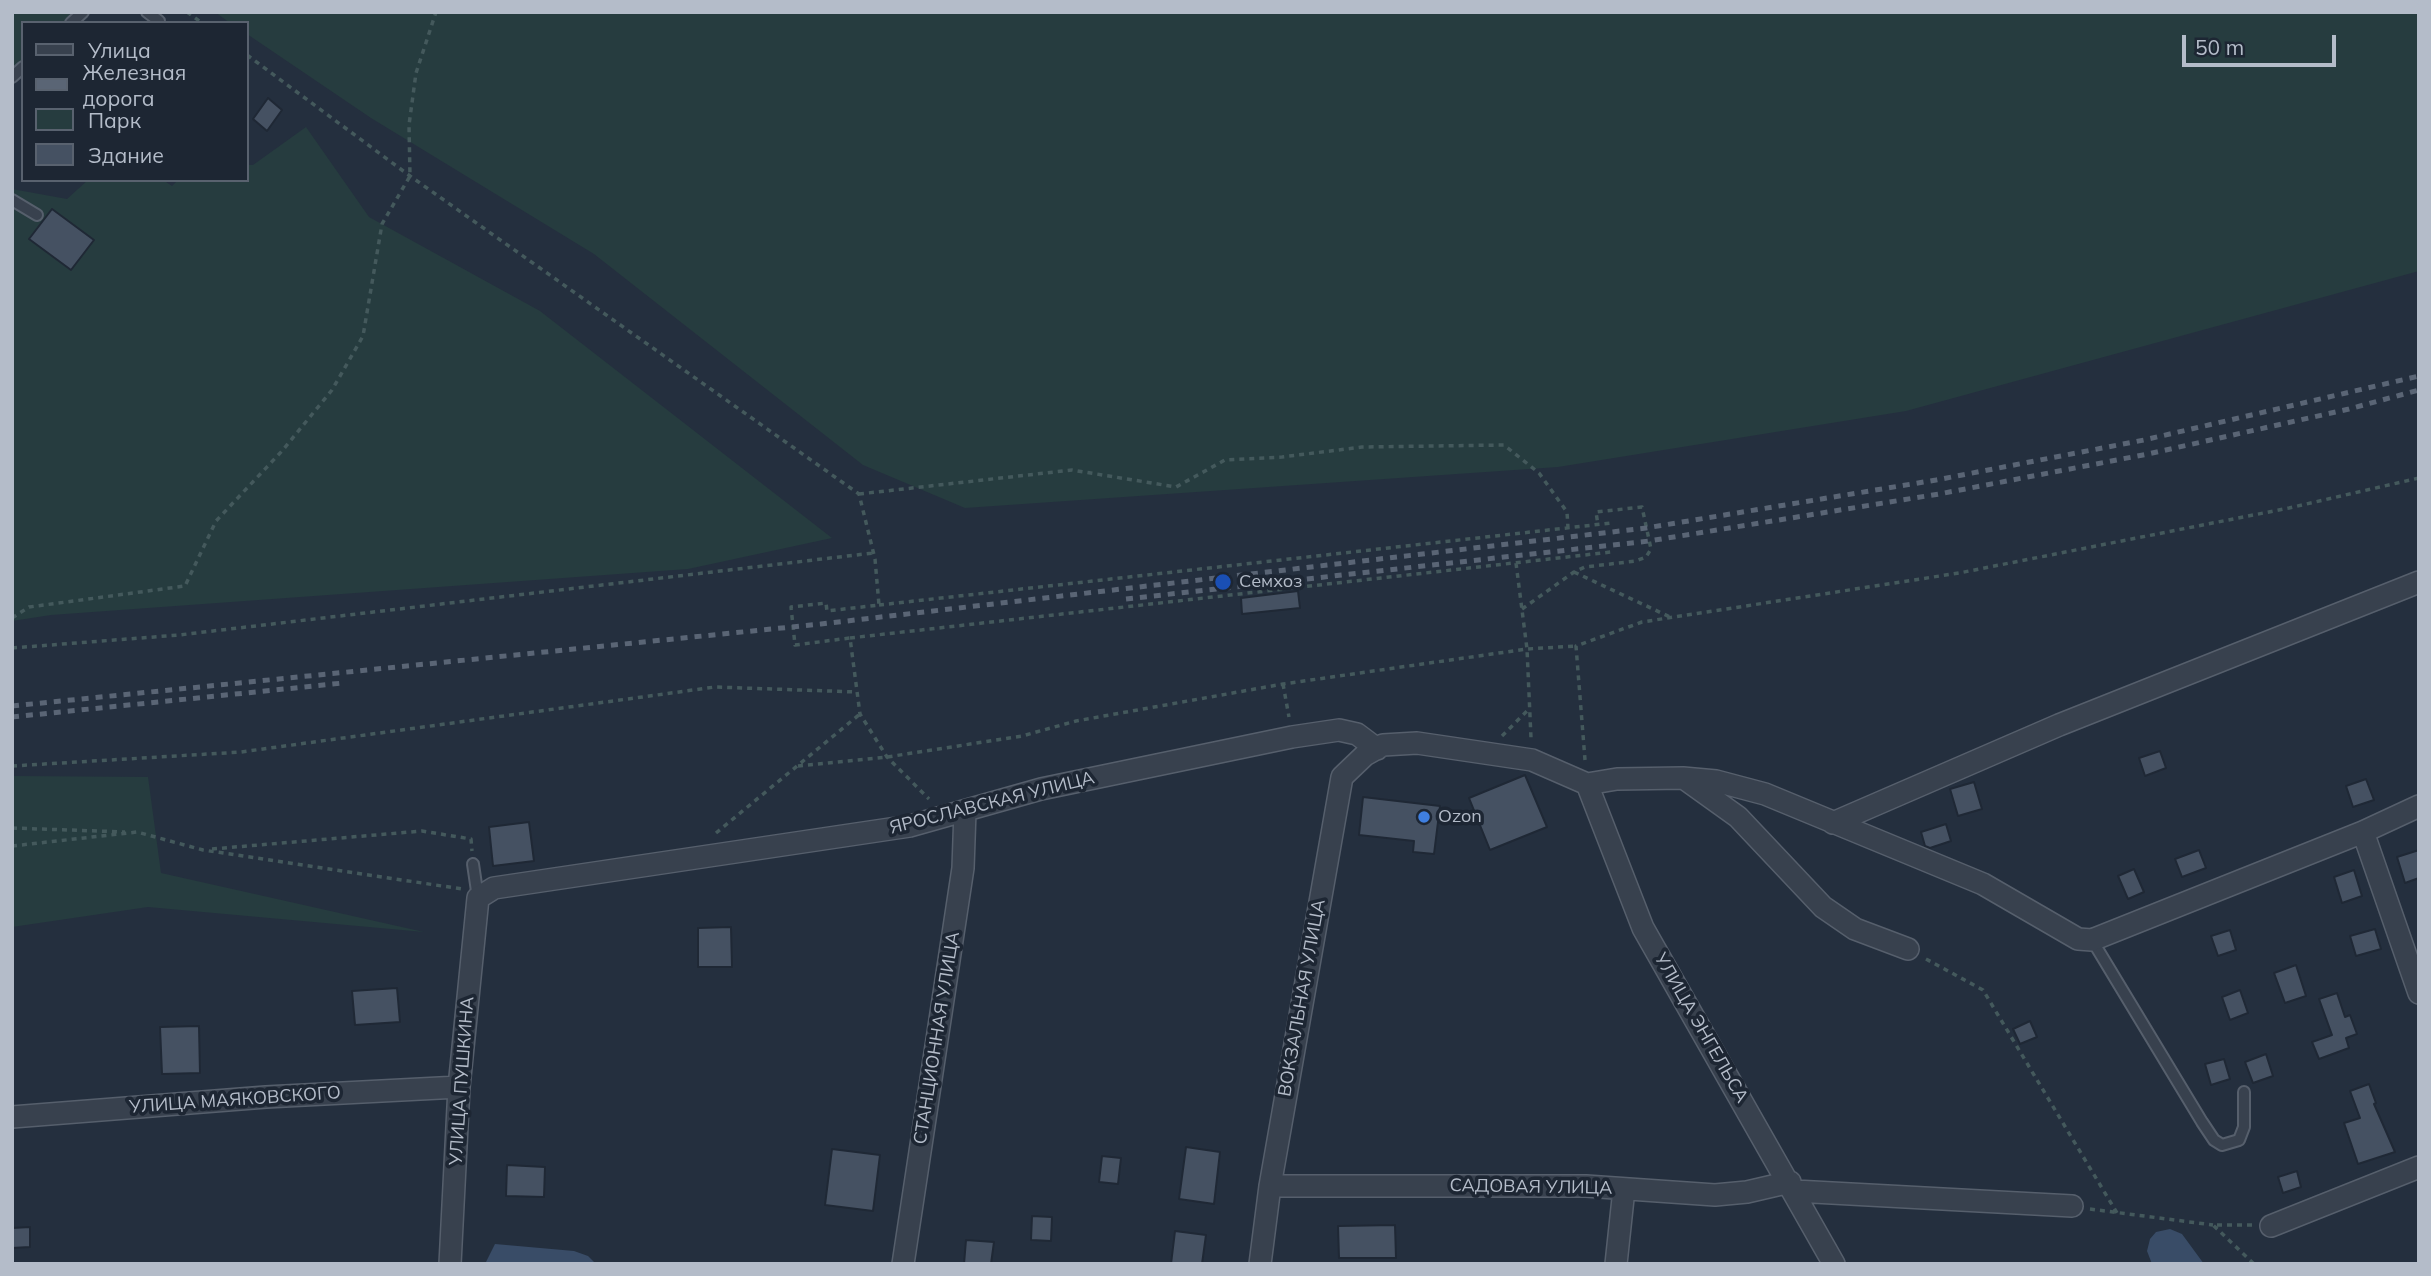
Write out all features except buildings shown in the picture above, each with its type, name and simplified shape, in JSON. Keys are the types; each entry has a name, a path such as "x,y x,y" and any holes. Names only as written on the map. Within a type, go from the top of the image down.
{"street":[{"path":"1833,823 2059,725 2419,582"},
{"name":"ЯРОСЛАВСКАЯ УЛИЦА","path":"478,898 494,888 910,825 1041,789 1292,737 1339,730 1357,734 1377,748"},
{"path":"1377,748 1383,745 1417,743 1532,760 1587,783 1618,779 1683,778 1716,781 1765,794 1983,884 2078,939 2092,940 2363,832 2419,806"},
{"name":"ВОКЗАЛЬНАЯ УЛИЦА","path":"1260,1264 1270,1186 1342,777 1377,748"},
{"path":"1683,778 1738,817 1823,907 1855,929 1908,949"},
{"name":"УЛИЦА ЭНГЕЛЬСА","path":"1587,783 1643,928 1793,1186 1834,1264"},
{"name":"СТАНЦИОННАЯ УЛИЦА","path":"903,1264 963,868 960,812"},
{"path":"2363,832 2419,993"},
{"name":"УЛИЦА ПУШКИНА","path":"450,1264 459,1087 478,898"},
{"name":"УЛИЦА МАЯКОВСКОГО","path":"12,1117 266,1097 459,1087"},
{"path":"2271,1226 2419,1167"},
{"name":"САДОВАЯ УЛИЦА","path":"1270,1186 1624,1189 1715,1195 1793,1186 2072,1206"},
{"path":"1616,1264 1624,1189"}],"lane":[{"path":"147,12 159,21"},
{"path":"12,200 37,215"},
{"path":"473,864 478,898"},
{"path":"2092,940 2202,1122 2214,1140 2222,1145 2239,1140 2244,1127 2244,1091"}],"path":[{"path":"12,618 29,607 185,586 216,521 282,451 332,390 363,336 382,224 410,176 409,125 416,73 436,12"},
{"path":"248,56 410,176 859,494 874,553 879,605"},
{"path":"859,494 1072,470 1176,487 1226,460 1282,457 1362,447 1504,445 1539,473 1567,512 1568,528"},
{"path":"799,766 887,757 1022,736 1076,721 1283,684 1527,649 1576,646 1642,622 1959,573 2289,508 2419,478"},
{"path":"1522,609 1574,572 1585,567 1636,561 1646,557 1651,549 1642,507 1596,512 1598,525"},
{"path":"1611,523 827,611 826,603 791,607 795,645 1611,552"},
{"path":"12,648 179,635 874,553"},
{"path":"1516,563 1527,649 1532,760"},
{"path":"1574,572 1670,617"},
{"path":"850,638 860,714 887,757 935,805 960,812"},
{"path":"1576,646 1587,783"},
{"path":"1283,684 1292,737"},
{"path":"12,766 241,752 715,687 857,692"},
{"path":"1485,753 1530,708"},
{"path":"713,835 860,714"},
{"path":"12,828 137,832 203,850 459,887 478,898"},
{"path":"203,850 422,831 471,839 473,864"},
{"path":"12,846 137,832"},
{"path":"1908,949 1983,990 2117,1213"},
{"path":"2072,1206 2213,1225 2271,1226"},
{"path":"2213,1225 2254,1264"}],"green space":[{"path":"12,12 69,12 70,18 66,21 21,21 21,63 12,71"},
{"path":"215,12 2419,12 2419,271 1906,411 1558,467 965,508 863,465 594,254 371,118 248,35 248,21 227,21"},
{"path":"306,127 369,217 540,311 832,538 688,569 51,615 12,621 12,189 67,199 86,182 166,182 172,186 176,182 248,182 248,165 253,165"},
{"path":"12,776 148,777 161,873 424,932 148,907 12,927"}],"water":[{"path":"2170,1229 2182,1234 2204,1264 2152,1264 2147,1251 2150,1239 2156,1232"},
{"path":"495,1244 574,1251 588,1256 596,1264 485,1264"}],"railway":[{"path":"12,706 821,624 1646,528 1936,480 2144,440 2419,376"},
{"path":"1126,599 1649,541 1939,494 2148,454 2349,409 2419,390"},
{"path":"12,717 343,683"}],"place":[{"name":"Семхоз","path":"1223,582"},
{"name":"Ozon","path":"1424,817"}]}
